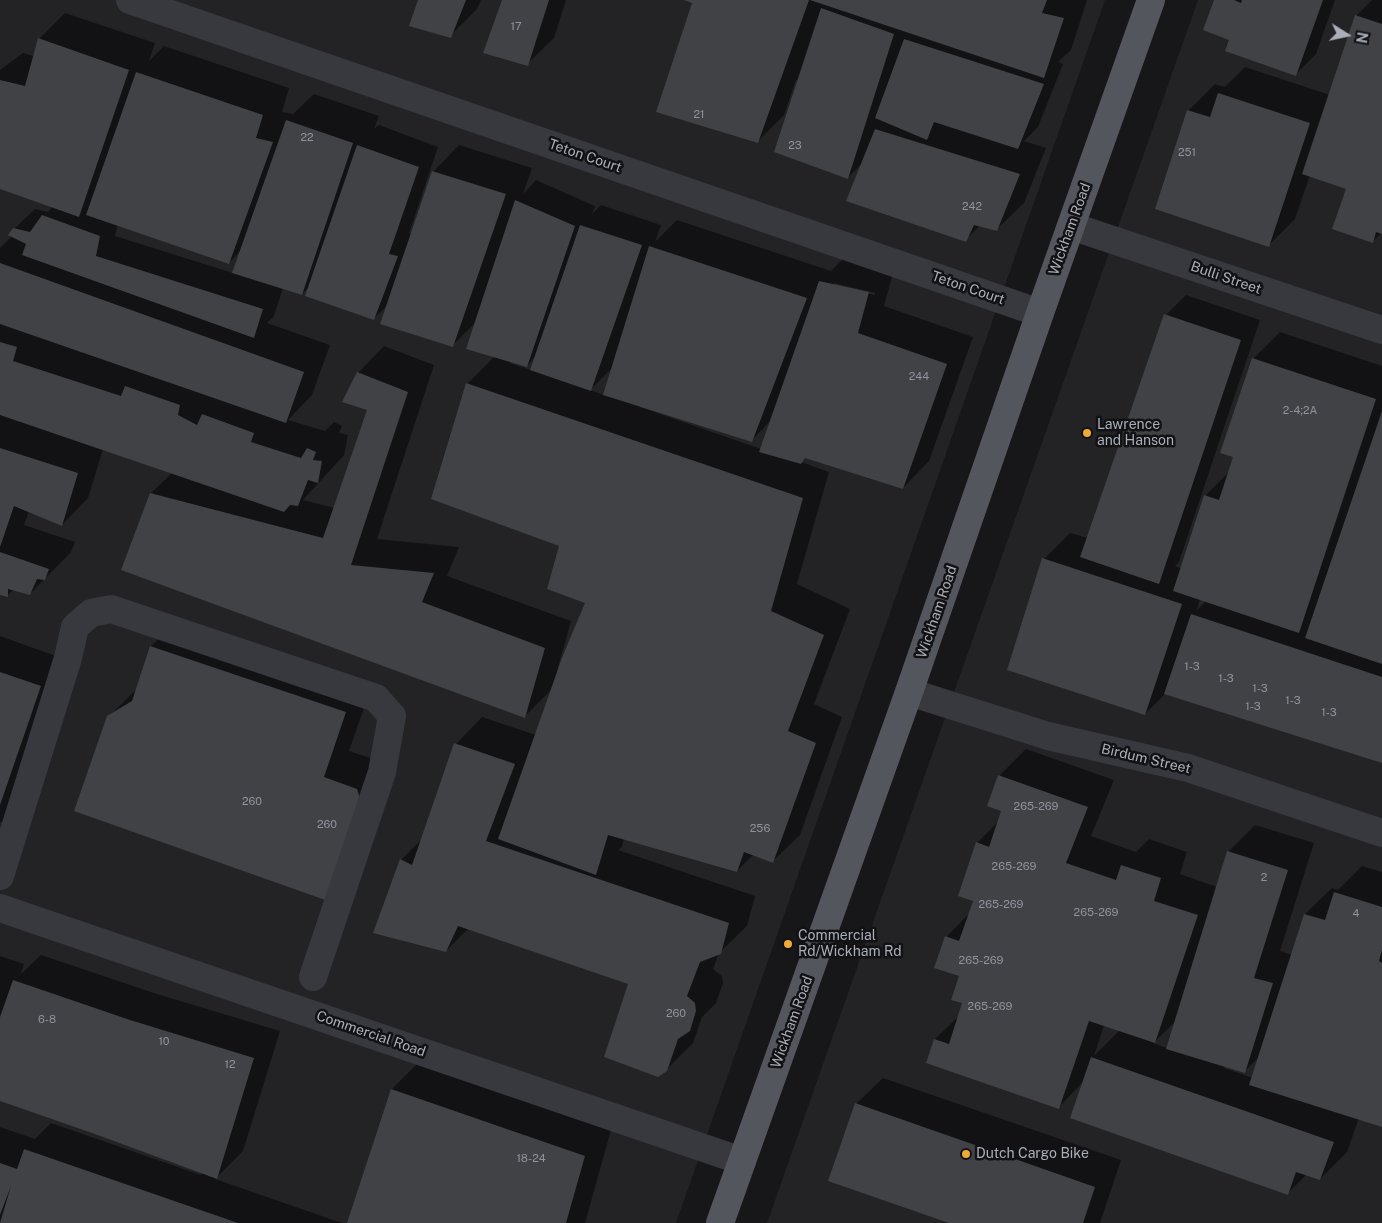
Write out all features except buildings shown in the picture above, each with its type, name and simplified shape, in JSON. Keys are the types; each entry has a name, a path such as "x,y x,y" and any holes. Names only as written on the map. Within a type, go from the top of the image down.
{"main road":[{"name":"Wickham Road","path":"720,1223 909,692 1151,0"}],"street":[{"name":"Teton Court","path":"130,0 1040,313"},
{"name":"Bulli Street","path":"1071,226 1382,330"},
{"path":"0,876 68,658 75,626 91,613 112,609 376,698 392,716 382,772 313,977"},
{"name":"Birdum Street","path":"909,692 1048,736 1188,768 1382,833"},
{"name":"Commercial Road","path":"0,908 742,1161"}],"shaded area":[{"path":"0,0 1105,0 676,1223 0,1223"},
{"path":"1198,0 1382,0 1382,1223 767,1223"}],"place":[{"name":"Lawrence and Hanson","path":"1087,433"},
{"name":"Commercial Rd/Wickham Rd","path":"788,944"},
{"name":"Dutch Cargo Bike","path":"966,1154"}]}
